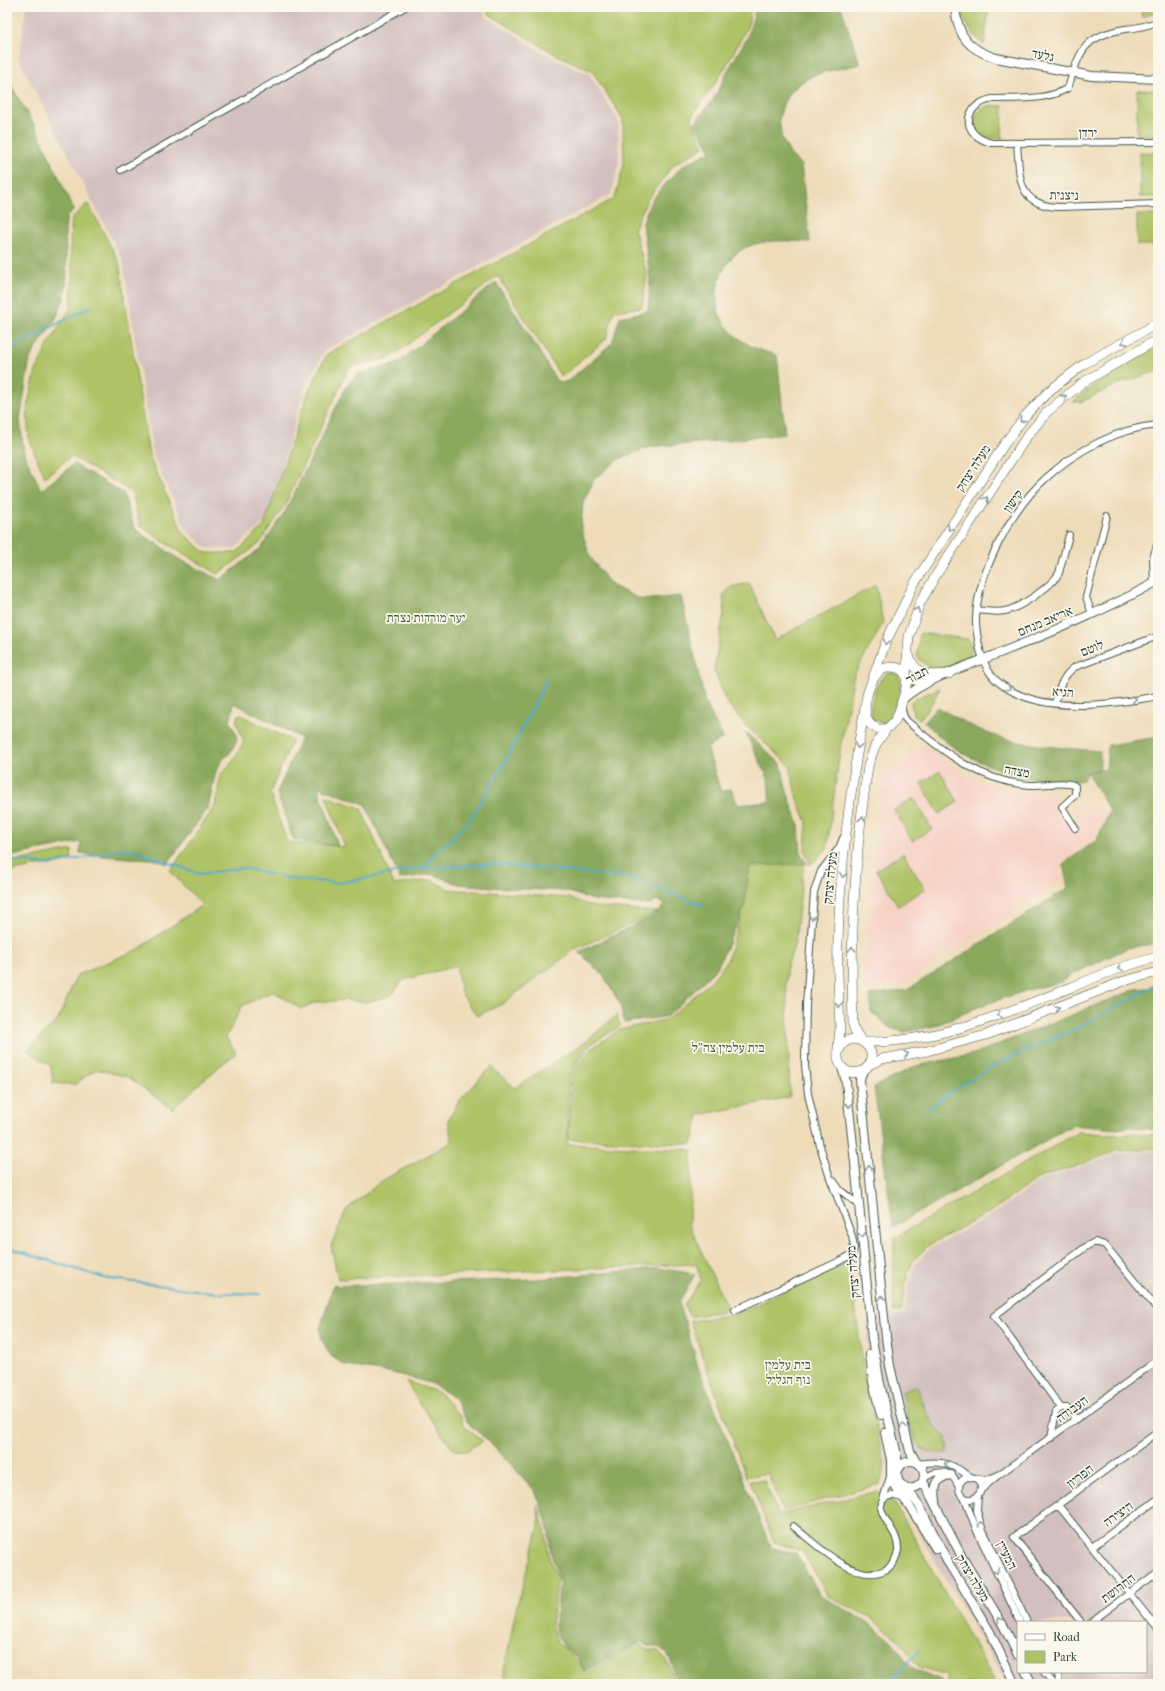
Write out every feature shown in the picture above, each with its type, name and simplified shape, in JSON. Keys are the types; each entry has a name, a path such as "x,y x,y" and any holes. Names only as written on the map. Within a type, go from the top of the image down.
{"main road":[{"name":"מעלה יצחק","path":"838,1052 840,1030 838,937 852,780 865,707 872,681 891,631 918,578 1005,443 1026,415 1049,391 1084,364 1158,323"},
{"path":"907,677 907,648 915,614 930,586 1017,451 1037,424 1058,402 1082,383 1158,339"},
{"path":"907,648 911,661 918,671 923,674 932,675 949,674"},
{"path":"872,681 878,672 890,667 898,668 907,677"},
{"name":"מעלה יצחק","path":"864,1042 855,1031 853,1025 852,970 853,917 868,766 875,746 896,718 902,702 907,677"},
{"path":"865,707 865,719 871,726 880,729 889,727"},
{"path":"1158,957 1120,968 1004,1014 963,1027 924,1037 894,1042 864,1042 857,1039 847,1040 840,1047 838,1057 842,1067 856,1073 882,1059 927,1050 986,1035 1124,981 1158,972"},
{"path":"864,1042 870,1050 871,1060 867,1067"}],"street":[{"path":"121,170 405,7"},
{"name":"גלעד","path":"955,7 961,35 968,43 981,53 996,58 1092,76 1158,78"},
{"path":"1073,72 1080,54 1087,44 1098,36 1111,32 1147,26 1158,21"},
{"name":"ירדן","path":"1073,72 1068,88 1057,94 983,101 971,110 968,122 970,128 979,140 992,144 1158,142"},
{"name":"ניצנית","path":"1017,144 1021,182 1026,194 1038,204 1058,207 1158,204"},
{"name":"קישון","path":"983,660 976,628 977,610 986,572 1014,517 1034,490 1058,468 1082,452 1128,431 1158,425"},
{"path":"1092,614 1086,597 1107,516"},
{"path":"977,610 995,612 1008,610 1047,588 1059,573 1070,535"},
{"path":"1156,582 1153,558 1158,542"},
{"name":"אריאב מנחם","path":"939,678 1092,614 1156,582"},
{"name":"לוטם","path":"1055,703 1059,687 1068,672 1075,667 1158,636"},
{"name":"הגיא","path":"983,660 991,675 1003,686 1028,697 1055,703 1076,705 1094,704 1158,696"},
{"name":"תבור","path":"907,677 918,681 939,678"},
{"name":"תבור","path":"902,702 910,693 939,678"},
{"name":"מצדה","path":"902,702 904,717 917,729 951,757 983,774 1011,782 1030,785 1068,784 1075,786 1075,795 1062,807 1075,828"},
{"name":"מצדה","path":"889,727 904,723 917,729"},
{"path":"734,1310 852,1254 854,1248 852,1236 829,1176 813,1118 805,1065 808,970 814,892 821,871 839,848 847,831"},
{"name":"מעלה יצחק","path":"842,1067 846,1082 871,1326 880,1384 897,1455 893,1474"},
{"name":"מעלה יצחק","path":"867,1067 861,1075 860,1080 886,1337 893,1382 901,1417 910,1451 917,1463"},
{"path":"829,1176 840,1190 859,1205"},
{"path":"1061,1408 994,1316 1095,1242 1105,1245 1158,1310"},
{"name":"העבודה","path":"979,1493 997,1476 1158,1360"},
{"path":"1051,1438 1056,1412 1061,1408 1068,1408 1072,1412 1074,1416 1072,1422"},
{"name":"הפריון","path":"1080,1621 1014,1537 1158,1432"},
{"path":"793,1526 843,1566 868,1573 880,1572 890,1568 898,1551 893,1530 881,1509 880,1504 893,1474 898,1467 906,1461 917,1463 937,1461 946,1463 960,1469 980,1483 979,1493 970,1499 964,1497 956,1481 951,1475 943,1472 939,1472 924,1480 916,1488 909,1489 904,1488 893,1474"},
{"path":"917,1463 924,1471 924,1480"},
{"path":"893,1474 891,1481 895,1489 905,1500 954,1577 968,1595"},
{"path":"937,1508 935,1486 940,1478 951,1475"},
{"name":"העבודה","path":"973,1478 986,1480 997,1476"},
{"path":"959,1489 962,1481 973,1478"},
{"name":"מעלה יצחק","path":"924,1480 962,1557 1003,1625 1017,1653"},
{"name":"מעלה יצחק","path":"904,1488 919,1505 949,1564 990,1632 1016,1684"},
{"name":"המעיין","path":"979,1493 977,1511 982,1528 1028,1621"},
{"path":"882,1501 889,1495 895,1495 905,1500"},
{"name":"המעיין","path":"964,1497 977,1531 1020,1621"},
{"name":"היצירה","path":"1092,1547 1158,1499"},
{"path":"1058,1505 1158,1629"},
{"name":"החרושת","path":"1092,1621 1158,1572"},
{"path":"1026,1673 1032,1684"},
{"path":"1045,1673 1054,1684"},
{"path":"1058,1673 1059,1684"}],"shaded area":[{"path":"26,7 481,7 486,17 552,58 589,74 618,120 619,164 611,194 324,351 304,391 266,521 234,549 207,548 187,531 153,455 123,261 19,59"},
{"path":"926,744 944,760 963,773 986,784 1013,792 1049,793 1067,822 1099,803 1107,817 1093,833 1096,838 1059,865 1063,879 905,983 863,989 882,773"},
{"path":"1158,1150 1158,1684 1007,1684 889,1482 887,1456 867,1360 868,1319 904,1314 908,1285 915,1264 931,1248 988,1217 1043,1179 1116,1154"}],"green space":[{"path":"486,7 751,7 748,26 722,73 691,117 704,147 673,165 647,200 634,229 647,275 642,307 614,311 606,339 561,377 498,276 391,357 349,367 285,505 260,543 218,574 162,541 140,525 132,492 71,456 45,477 29,440 27,407 36,371 49,343 71,308 72,275 70,242 72,218 88,203 119,262 149,456 183,533 206,553 236,553 264,526 308,392 327,354 615,198 624,164 623,119 592,71 555,54 489,14"},
{"name":"יער מורדות נצרת","path":"756,7 841,7 860,64 816,74 802,82 789,93 783,104 779,120 782,139 790,154 801,165 810,242 767,242 759,243 743,249 732,258 720,278 717,293 717,307 722,319 729,329 750,346 777,355 785,434 649,447 619,459 595,478 583,502 581,528 590,557 611,585 642,600 681,596 705,702 723,738 707,748 721,792 731,789 738,805 770,802 768,778 745,732 781,764 787,792 799,825 801,854 807,864 750,866 744,908 717,968 668,1016 624,1023 620,1004 603,975 579,952 657,914 664,905 657,900 650,905 593,900 566,891 459,884 431,874 400,879 365,804 318,787 338,846 293,839 277,793 301,738 234,703 230,722 236,733 237,740 230,753 222,760 216,771 208,808 167,864 152,859 80,853 81,842 7,857 7,72 11,85 37,130 74,210 67,216 65,229 67,277 64,298 56,318 30,358 20,420 24,453 41,490 74,464 123,493 134,528 177,558 220,580 261,548 285,512 346,387 358,374 397,364 496,282 556,380 561,383 568,381 612,343 620,317 648,311 650,279 643,222 651,201 668,181 684,165 711,151 695,123 715,97 727,72 748,36"},
{"path":"961,7 989,7 984,45 969,28 964,19"},
{"path":"1140,7 1158,7 1158,11 1142,17"},
{"path":"1137,90 1158,90 1158,135 1137,135"},
{"path":"990,105 1003,106 1002,139 986,137 978,131 975,121 977,114 981,109"},
{"path":"1140,152 1158,153 1158,197 1140,197"},
{"path":"1137,215 1158,215 1158,245 1137,245"},
{"path":"1158,347 1158,371 1123,382 1081,402 1073,402 1103,379"},
{"path":"749,583 775,640 876,585 883,623 854,675 840,750 827,849 810,865 805,850 807,822 796,796 790,766 745,725 725,700 714,670 724,612 723,595 731,587"},
{"path":"920,633 968,639 971,648 969,656 963,663 944,669 934,668 924,664 917,656"},
{"path":"888,673 898,675 901,683 898,700 893,711 882,723 873,719 871,708 877,687 880,681"},
{"path":"940,688 929,708 920,719 913,714 911,702"},
{"path":"937,707 987,733 1014,741 1043,746 1100,751 1100,769 1086,772 1083,780 1067,782 1032,779 996,768 963,753 950,745 924,722"},
{"path":"239,714 292,741 270,793 287,842 345,847 326,796 361,808 394,885 431,880 448,889 569,898 594,907 658,912 575,949 502,1004 477,1016 461,993 456,966 403,980 392,995 367,1002 344,1000 316,1002 301,1009 273,991 242,1006 226,1037 236,1053 203,1080 173,1109 128,1077 96,1069 74,1085 53,1083 51,1066 27,1050 58,1020 77,975 137,950 202,905 170,871 215,806 221,774 233,761 244,741 236,721"},
{"path":"1158,737 1158,943 1128,948 1069,976 1061,982 1028,990 983,1005 935,1026 904,1032 890,1028 871,1012 870,995 907,990 1068,888 1063,864 1097,840 1110,811 1087,773 1106,769 1108,745"},
{"path":"940,771 958,802 939,814 921,783"},
{"path":"914,798 932,829 912,841 894,810"},
{"path":"72,850 71,860 7,872 7,863"},
{"path":"903,853 925,889 898,906 876,870"},
{"name":"בית עלמין צה\"ל","path":"804,862 795,943 786,970 790,1097 699,1115 692,1144 568,1139 572,1076 589,1050 619,1030 668,1019 712,980 727,961 741,916 747,867"},
{"path":"1158,987 1158,1130 1131,1127 1118,1129 1073,1125 893,1227 874,1087 916,1066 974,1054 1136,989"},
{"path":"617,1015 620,1026 588,1046 569,1077 567,1144 692,1150 689,1224 728,1310 690,1317 684,1305 701,1280 696,1264 338,1279 331,1246 346,1210 383,1180 452,1142 448,1120 459,1101 491,1067 515,1088 585,1042"},
{"path":"1079,1132 1118,1135 1135,1133 1149,1135 1158,1134 1158,1148 1116,1151 1074,1167 1042,1176 987,1214 929,1245 912,1262 905,1284 901,1312 893,1311 894,1238"},
{"name":"בית עלמין נוף הגליל","path":"849,1261 865,1380 885,1464 880,1484 782,1511 768,1473 746,1477 690,1321 736,1314"},
{"path":"658,1268 695,1274 679,1302 698,1367 771,1548 796,1553 820,1595 866,1621 891,1640 912,1668 941,1680 941,1684 677,1684 668,1655 660,1648 648,1646 643,1644 641,1641 585,1671 578,1658 565,1648 556,1633 555,1625 560,1581 551,1553 549,1534 544,1513 535,1491 492,1444 471,1426 466,1420 455,1399 449,1394 430,1383 419,1380 389,1372 346,1366 331,1356 322,1340 320,1329 333,1286 537,1279"},
{"path":"406,1381 440,1393 460,1416 465,1427 483,1441 466,1451 454,1450 419,1403"},
{"path":"917,1386 931,1421 940,1433 946,1437 948,1453 934,1453 926,1451 916,1441 907,1415 902,1392"},
{"path":"764,1480 778,1515 878,1491 896,1505 996,1684 947,1684 947,1675 919,1667 900,1641 870,1617 828,1596 802,1551 774,1542 750,1481"},
{"path":"538,1505 546,1535 549,1557 558,1579 551,1624 557,1642 581,1664 585,1674 639,1643 647,1650 657,1650 661,1654 669,1666 675,1684 504,1684 504,1670 516,1609 539,1527"}],"waterway":[{"path":"7,350 92,306"},
{"path":"422,868 469,821 505,762 547,679"},
{"path":"7,860 51,865 128,848 200,874 243,868 292,879 338,883 422,868 496,864 626,877 703,905"},
{"path":"927,1109 968,1081 1001,1062 1083,1025 1158,983"},
{"path":"7,1247 104,1278 218,1293 261,1294"},
{"path":"887,1684 919,1651"}]}
